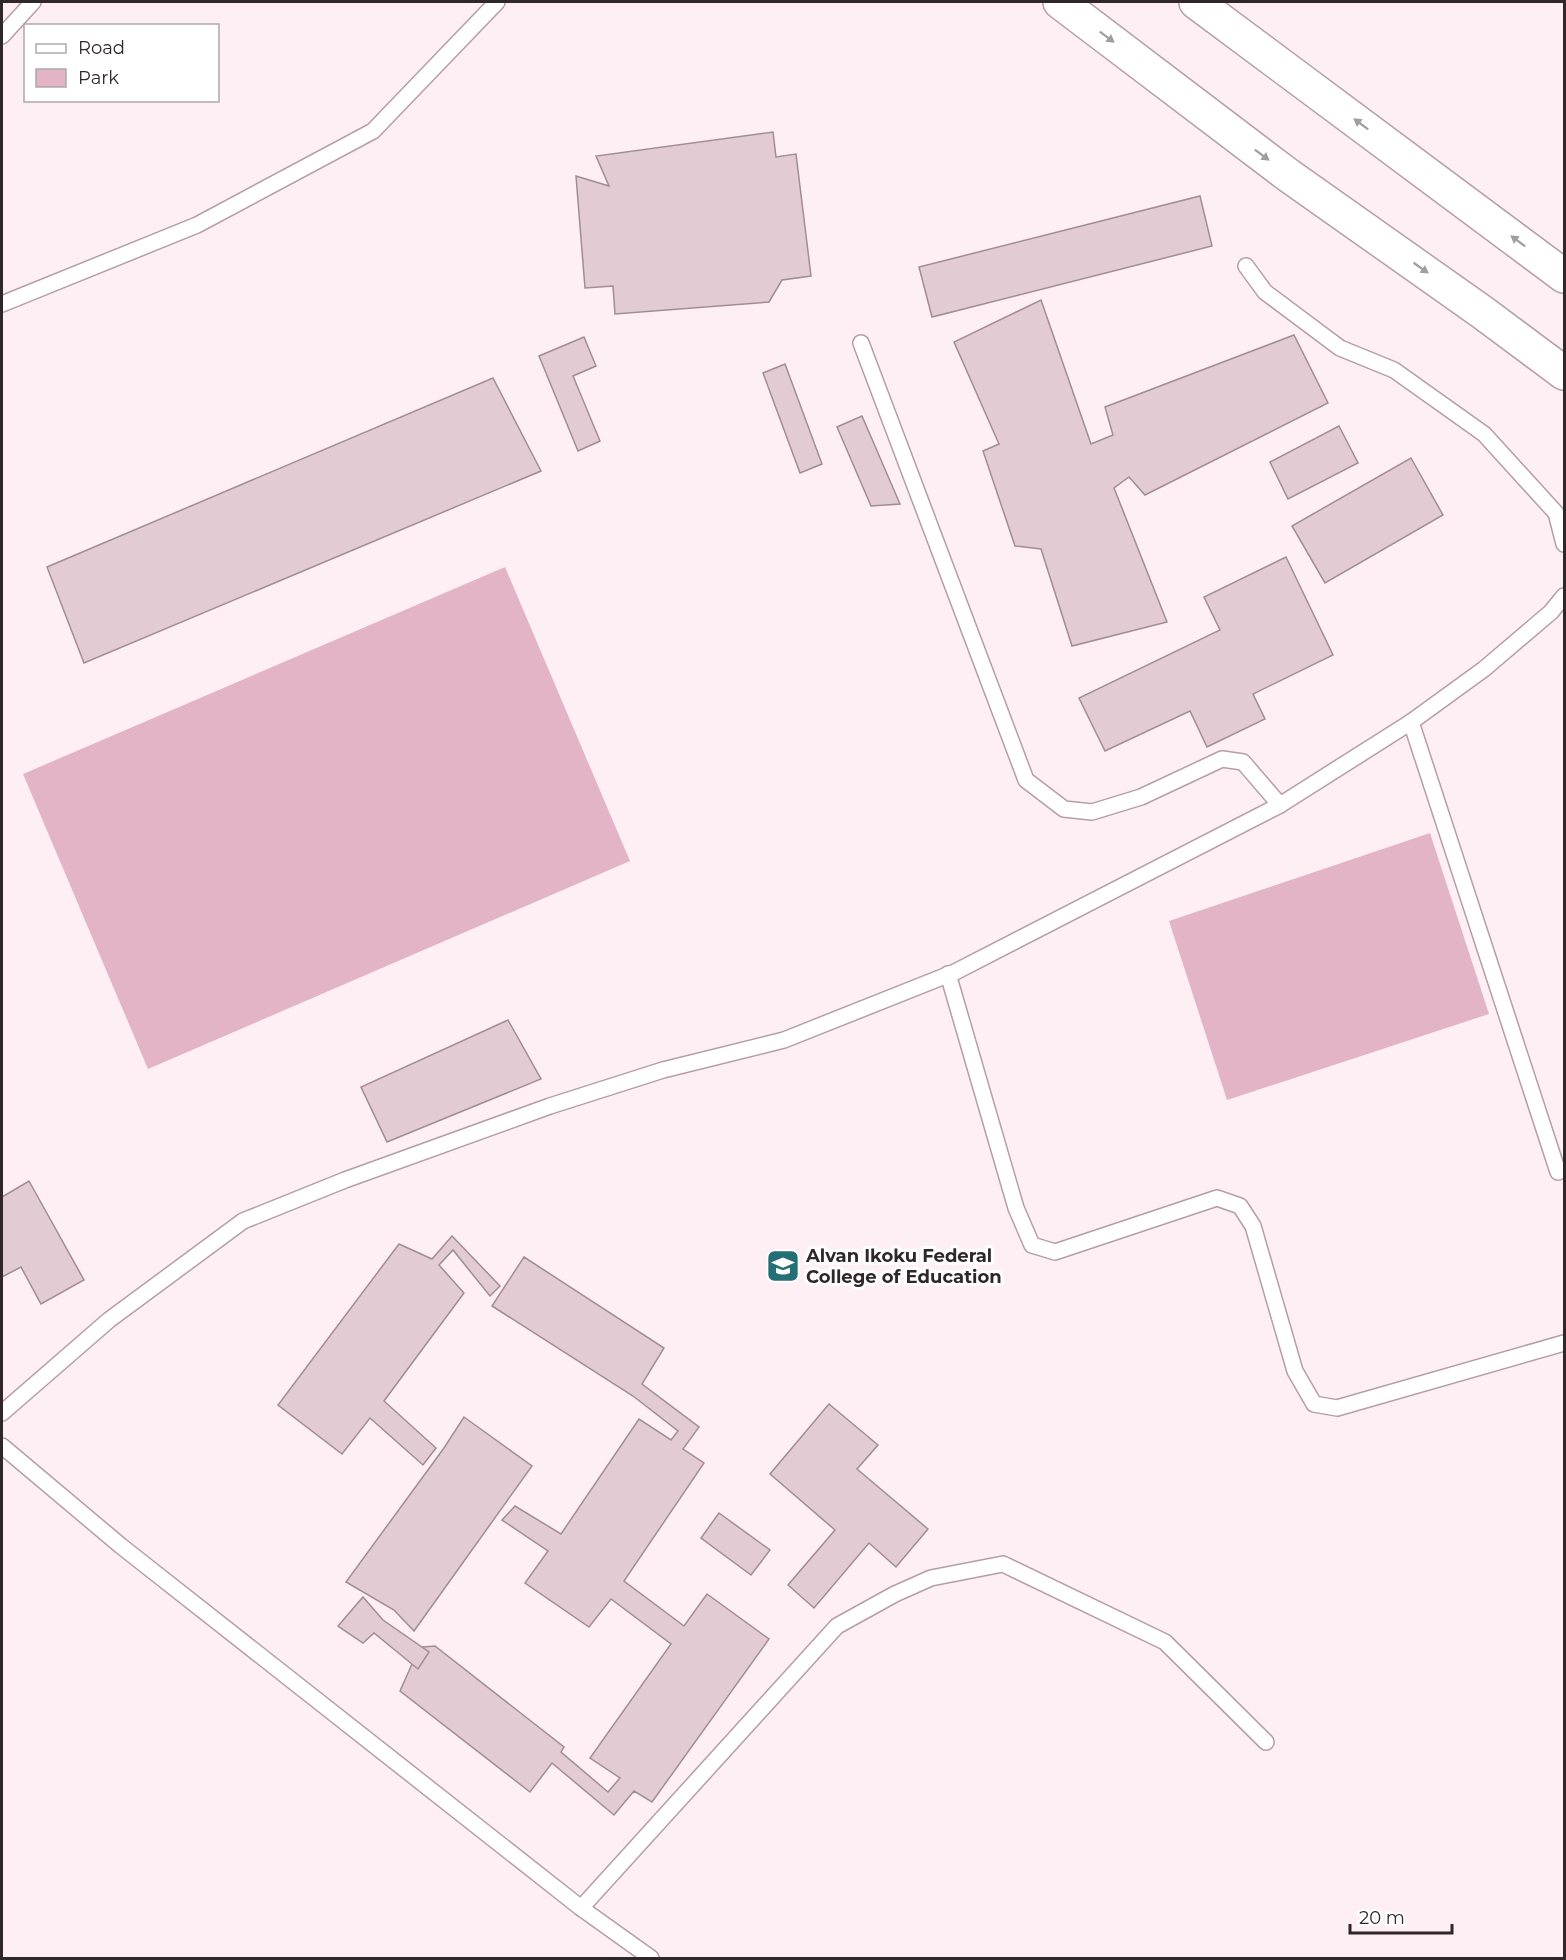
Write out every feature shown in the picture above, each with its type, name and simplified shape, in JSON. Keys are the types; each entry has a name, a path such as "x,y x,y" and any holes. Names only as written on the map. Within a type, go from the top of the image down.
{"main road":[{"path":"1060,2 1288,175 1564,373"},
{"path":"1196,2 1564,276"}],"lane":[{"path":"2,36 33,2"},
{"path":"2,304 197,225 373,131 497,2"},
{"path":"1246,266 1265,292 1340,348 1394,370 1484,434 1556,513 1564,544"},
{"path":"861,343 1026,780 1064,809 1092,812 1141,797 1222,759 1243,762 1280,805"},
{"path":"2,1413 109,1320 243,1221 345,1180 550,1106 663,1070 784,1040 948,974 1280,805 1411,722 1484,669 1551,612 1564,596"},
{"path":"1411,722 1558,1172"},
{"path":"948,974 1016,1208 1032,1245 1055,1252 1217,1198 1240,1206 1253,1226 1295,1371 1314,1404 1337,1408 1564,1343"},
{"path":"2,1446 121,1546 582,1908 651,1959"},
{"path":"582,1908 837,1626 895,1594 932,1578 1003,1564 1165,1642 1266,1742"}],"green space":[{"path":"505,567 630,861 148,1069 23,774"},
{"path":"1430,833 1489,1014 1227,1100 1169,921"}],"building":[{"path":"773,132 776,157 796,154 811,276 782,280 769,302 615,314 613,286 585,288 576,176 609,186 596,156"},
{"path":"1200,196 1212,246 932,317 919,267"},
{"path":"1041,300 1091,444 1113,435 1105,407 1294,335 1328,403 1145,495 1129,477 1114,488 1167,622 1072,646 1041,549 1015,546 983,451 999,444 954,342"},
{"path":"584,337 596,366 573,376 600,441 578,451 539,356"},
{"path":"785,364 822,464 800,473 763,373"},
{"path":"493,378 541,471 84,663 47,567"},
{"path":"862,416 900,504 871,506 837,427"},
{"path":"1339,426 1358,463 1288,499 1270,462"},
{"path":"1411,458 1443,515 1325,583 1292,526"},
{"path":"1286,557 1333,655 1253,694 1265,719 1207,747 1190,711 1105,751 1079,698 1220,630 1204,597"},
{"path":"508,1020 541,1079 387,1142 361,1087"},
{"path":"29,1181 84,1280 41,1304 21,1267 2,1277 2,1197"},
{"path":"452,1236 500,1286 490,1296 453,1250 439,1265 464,1293 384,1401 436,1448 423,1465 370,1418 342,1454 278,1405 399,1244 432,1259"},
{"path":"524,1257 664,1348 642,1384 699,1427 683,1449 704,1463 624,1581 684,1626 707,1594 769,1639 652,1802 634,1791 614,1815 552,1763 530,1792 400,1691 412,1664 423,1647 435,1646 564,1747 561,1752 608,1792 620,1778 590,1758 671,1644 611,1599 589,1627 525,1583 548,1551 502,1520 515,1506 561,1534 639,1419 671,1440 678,1431 633,1396 492,1306"},
{"path":"829,1404 878,1445 857,1469 928,1529 896,1567 869,1543 814,1608 788,1585 835,1530 770,1474"},
{"path":"464,1417 532,1466 414,1631 394,1610 346,1582"},
{"path":"719,1513 770,1550 751,1575 701,1538"},
{"path":"363,1597 383,1620 429,1652 418,1669 374,1633 363,1643 338,1626"}],"place":[{"name":"Alvan Ikoku Federal College of Education","path":"783,1266"}]}
